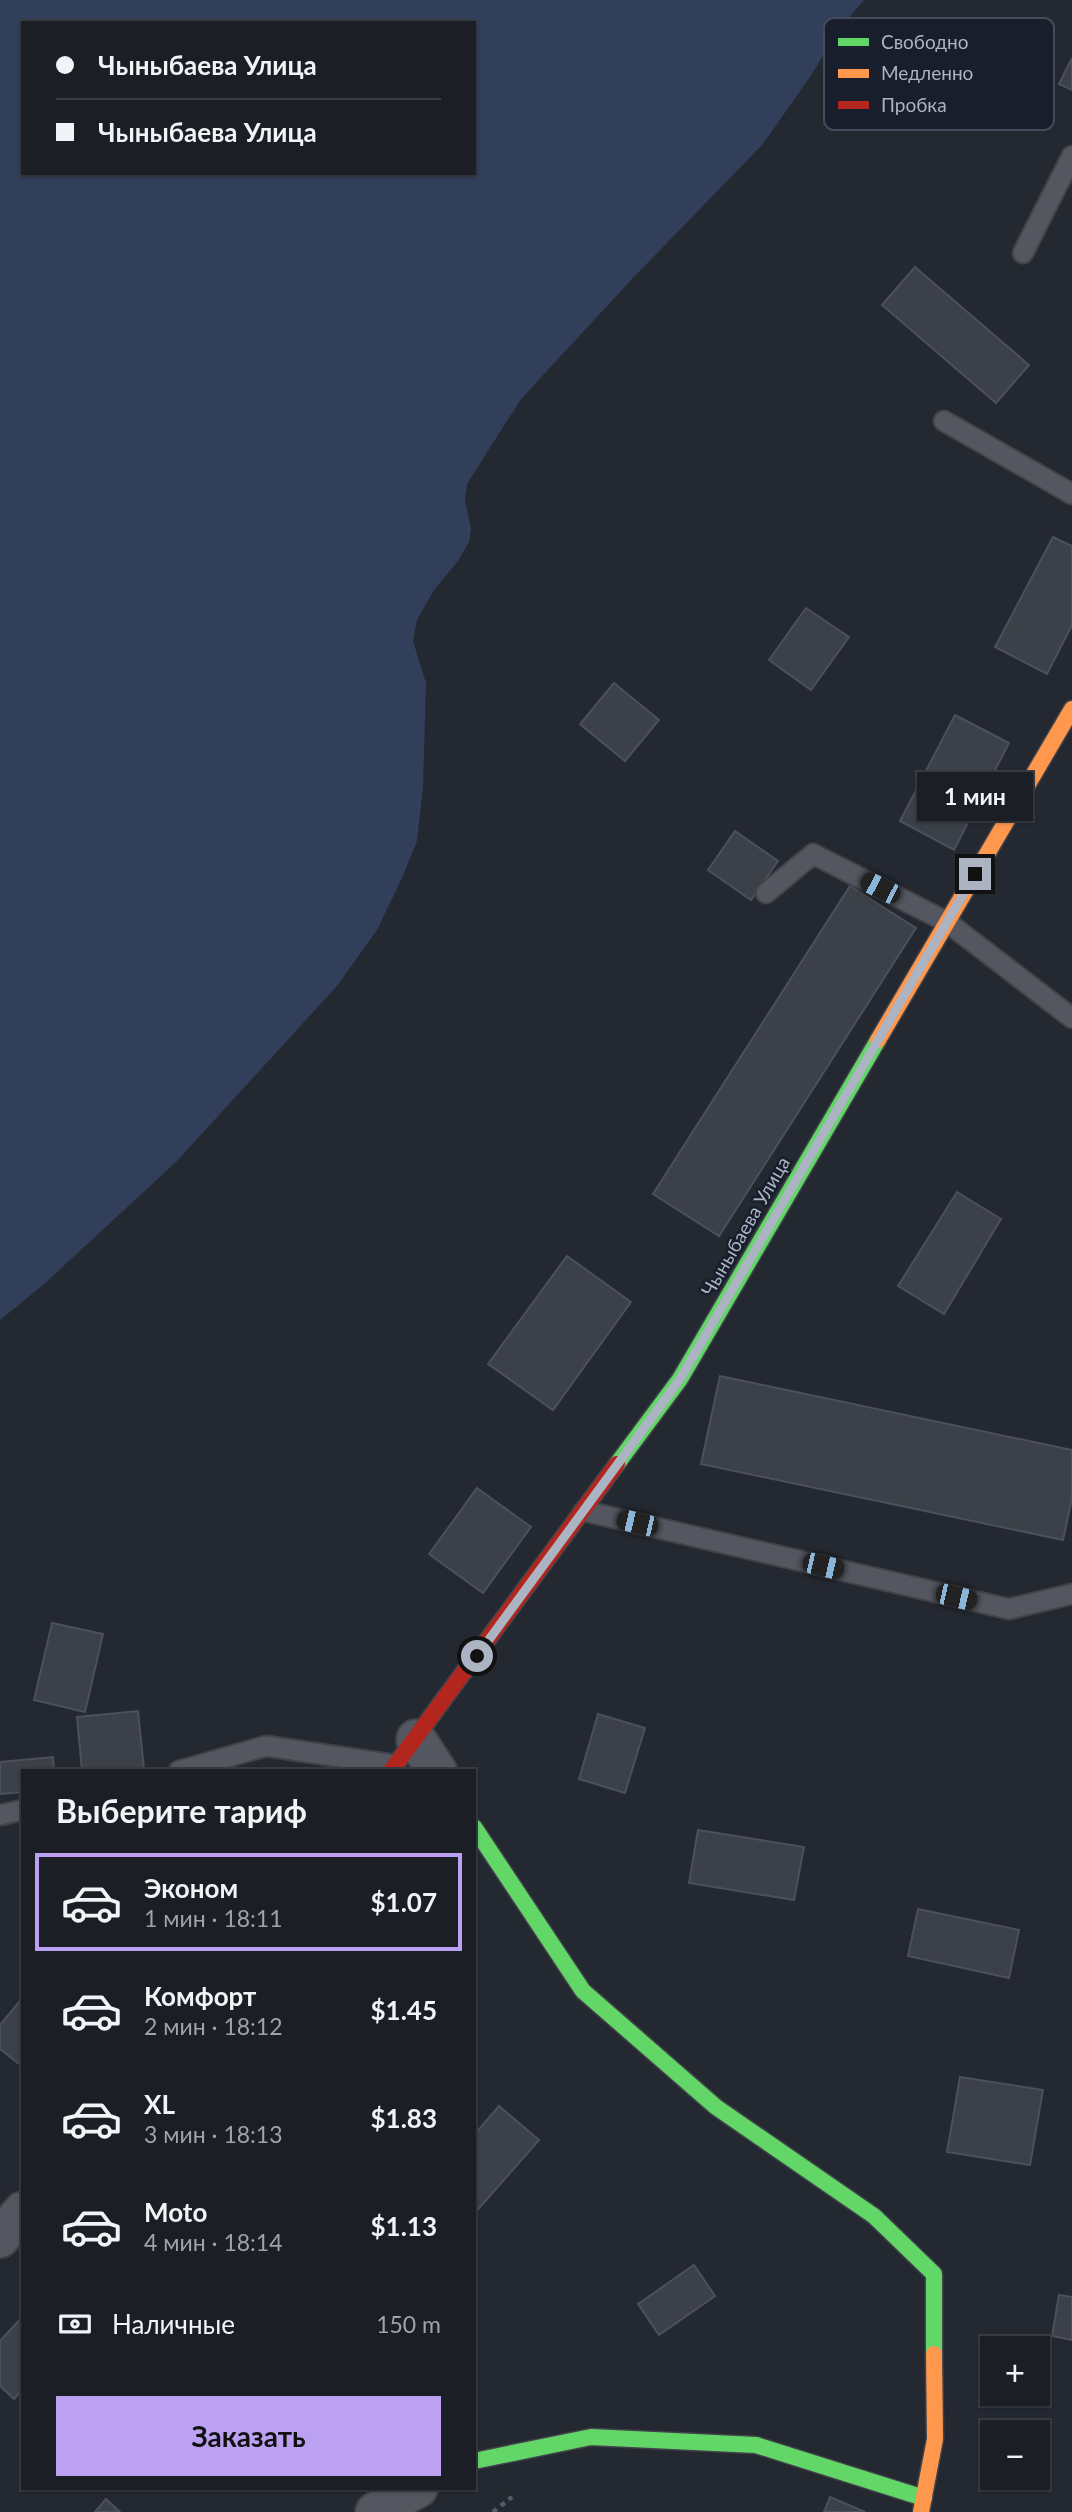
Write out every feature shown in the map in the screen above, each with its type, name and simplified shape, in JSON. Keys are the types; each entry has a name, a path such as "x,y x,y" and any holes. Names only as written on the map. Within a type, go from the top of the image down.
{"street":[{"name":"Чыныбаева Улица","path":"401,1758 680,1379 1072,709"},
{"path":"401,1758 431,1769"},
{"path":"476,1830 583,1992 716,2106 874,2216 934,2274 935,2439 923,2505 756,2445 591,2437 476,2461"},
{"path":"0,2238 21,2213"},
{"path":"374,2512 414,2490"}],"lane":[{"path":"1023,253 1072,156"},
{"path":"944,421 1072,494"},
{"path":"766,893 813,854 947,922 1072,1018"},
{"path":"583,1511 1009,1609 1072,1594"},
{"path":"186,1769 266,1746 401,1758"},
{"path":"0,1815 21,1810"}],"water":[{"path":"0,0 864,0 849,18 824,18 824,54 763,144 521,399 467,484 465,500 471,529 469,542 458,561 434,590 417,620 413,641 426,683 423,787 417,841 377,930 337,986 177,1161 42,1286 0,1320"}],"building":[{"path":"1072,58 1072,90 1059,84"},
{"path":"915,267 1029,365 996,403 882,305"},
{"path":"1053,537 1072,546 1072,625 1047,674 995,647"},
{"path":"806,608 849,637 811,690 769,660"},
{"path":"614,683 659,720 625,761 580,724"},
{"path":"955,715 1009,743 954,850 900,821"},
{"path":"735,831 778,861 751,900 708,870"},
{"path":"850,886 916,928 719,1236 653,1194"},
{"path":"957,1192 1001,1219 944,1314 898,1286"},
{"path":"567,1256 631,1302 553,1410 488,1364"},
{"path":"720,1376 1072,1450 1072,1498 1063,1540 701,1464"},
{"path":"477,1488 531,1527 483,1593 429,1554"},
{"path":"52,1623 103,1634 85,1712 34,1700"},
{"path":"138,1711 144,1769 82,1769 77,1717"},
{"path":"598,1714 645,1728 625,1793 579,1779"},
{"path":"53,1757 54,1769 21,1769 21,1792 0,1794 0,1762"},
{"path":"698,1830 804,1847 794,1900 689,1883"},
{"path":"918,1909 1019,1930 1009,1978 908,1956"},
{"path":"21,1999 21,2065 0,2049 0,2025"},
{"path":"960,2077 1043,2090 1030,2165 947,2152"},
{"path":"499,2106 539,2140 476,2212 476,2133"},
{"path":"694,2265 715,2296 659,2335 638,2304"},
{"path":"1059,2295 1072,2297 1072,2340 1052,2336"},
{"path":"21,2318 21,2391 14,2399 0,2386 0,2341"},
{"path":"830,2497 865,2512 824,2512"},
{"path":"106,2499 120,2512 95,2512"}],"traffic: fast":[{"path":"617,1464 680,1379 878,1040"},
{"path":"476,1830 583,1991 716,2107 874,2216 934,2274 934,2354"},
{"path":"476,2461 591,2437 756,2445 924,2498"}],"traffic: slow":[{"path":"878,1040 1072,709"},
{"path":"921,2512 935,2439 934,2354"}],"traffic: jam":[{"path":"392,1769 617,1464"}],"route":[{"path":"477,1656 680,1379 975,874"}]}
